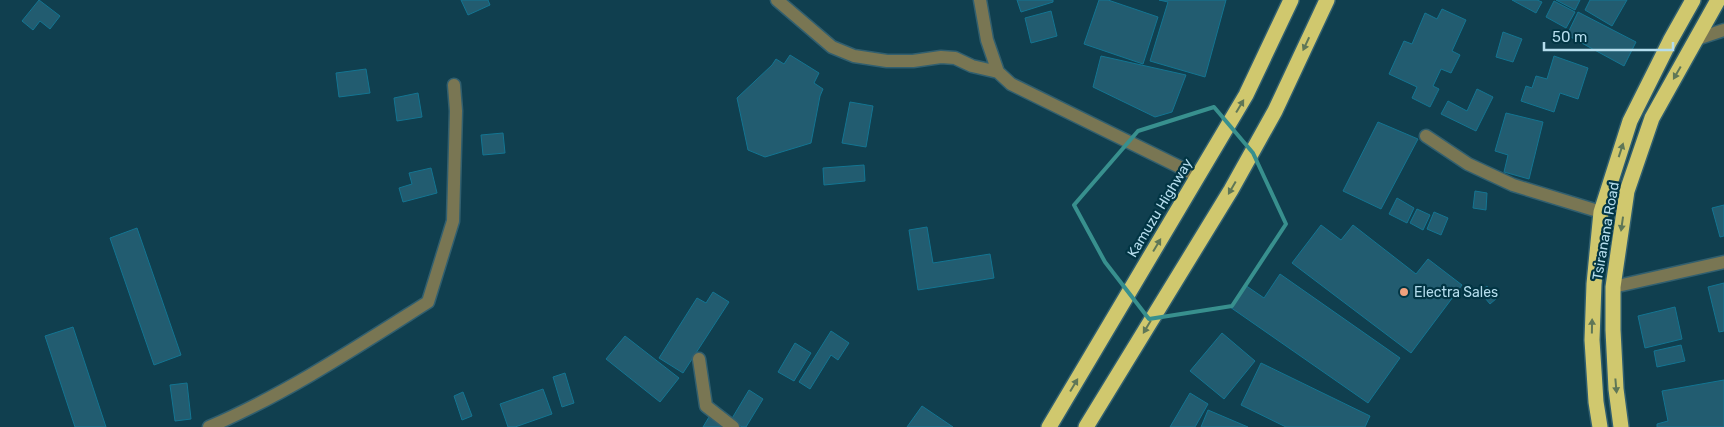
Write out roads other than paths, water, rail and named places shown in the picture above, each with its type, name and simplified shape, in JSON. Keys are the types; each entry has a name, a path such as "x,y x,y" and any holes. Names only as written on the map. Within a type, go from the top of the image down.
{"highway":[{"name":"Kamuzu Highway","path":"1049,427 1246,96 1291,0"},
{"path":"1086,427 1231,190 1275,111 1327,0"},
{"name":"Tsiranana Road","path":"1600,427 1596,402 1592,340 1594,284 1601,212 1630,122 1670,41 1693,0"},
{"name":"Tsiranana Road","path":"1621,427 1616,389 1613,287 1627,191 1652,118 1718,0"}],"street":[{"path":"777,0 832,47 854,56 887,61 955,58 972,66 998,72 1011,84 1198,176"},
{"path":"980,0 988,40 998,72"},
{"path":"1697,39 1724,30"},
{"path":"209,427 241,413 323,367 428,302 453,221 456,111 454,85"},
{"path":"1426,136 1468,164 1513,185 1601,212"},
{"path":"1613,287 1724,262"},
{"path":"699,360 706,406 733,427"}],"place":[{"name":"Electra Sales","path":"1404,292"}]}
